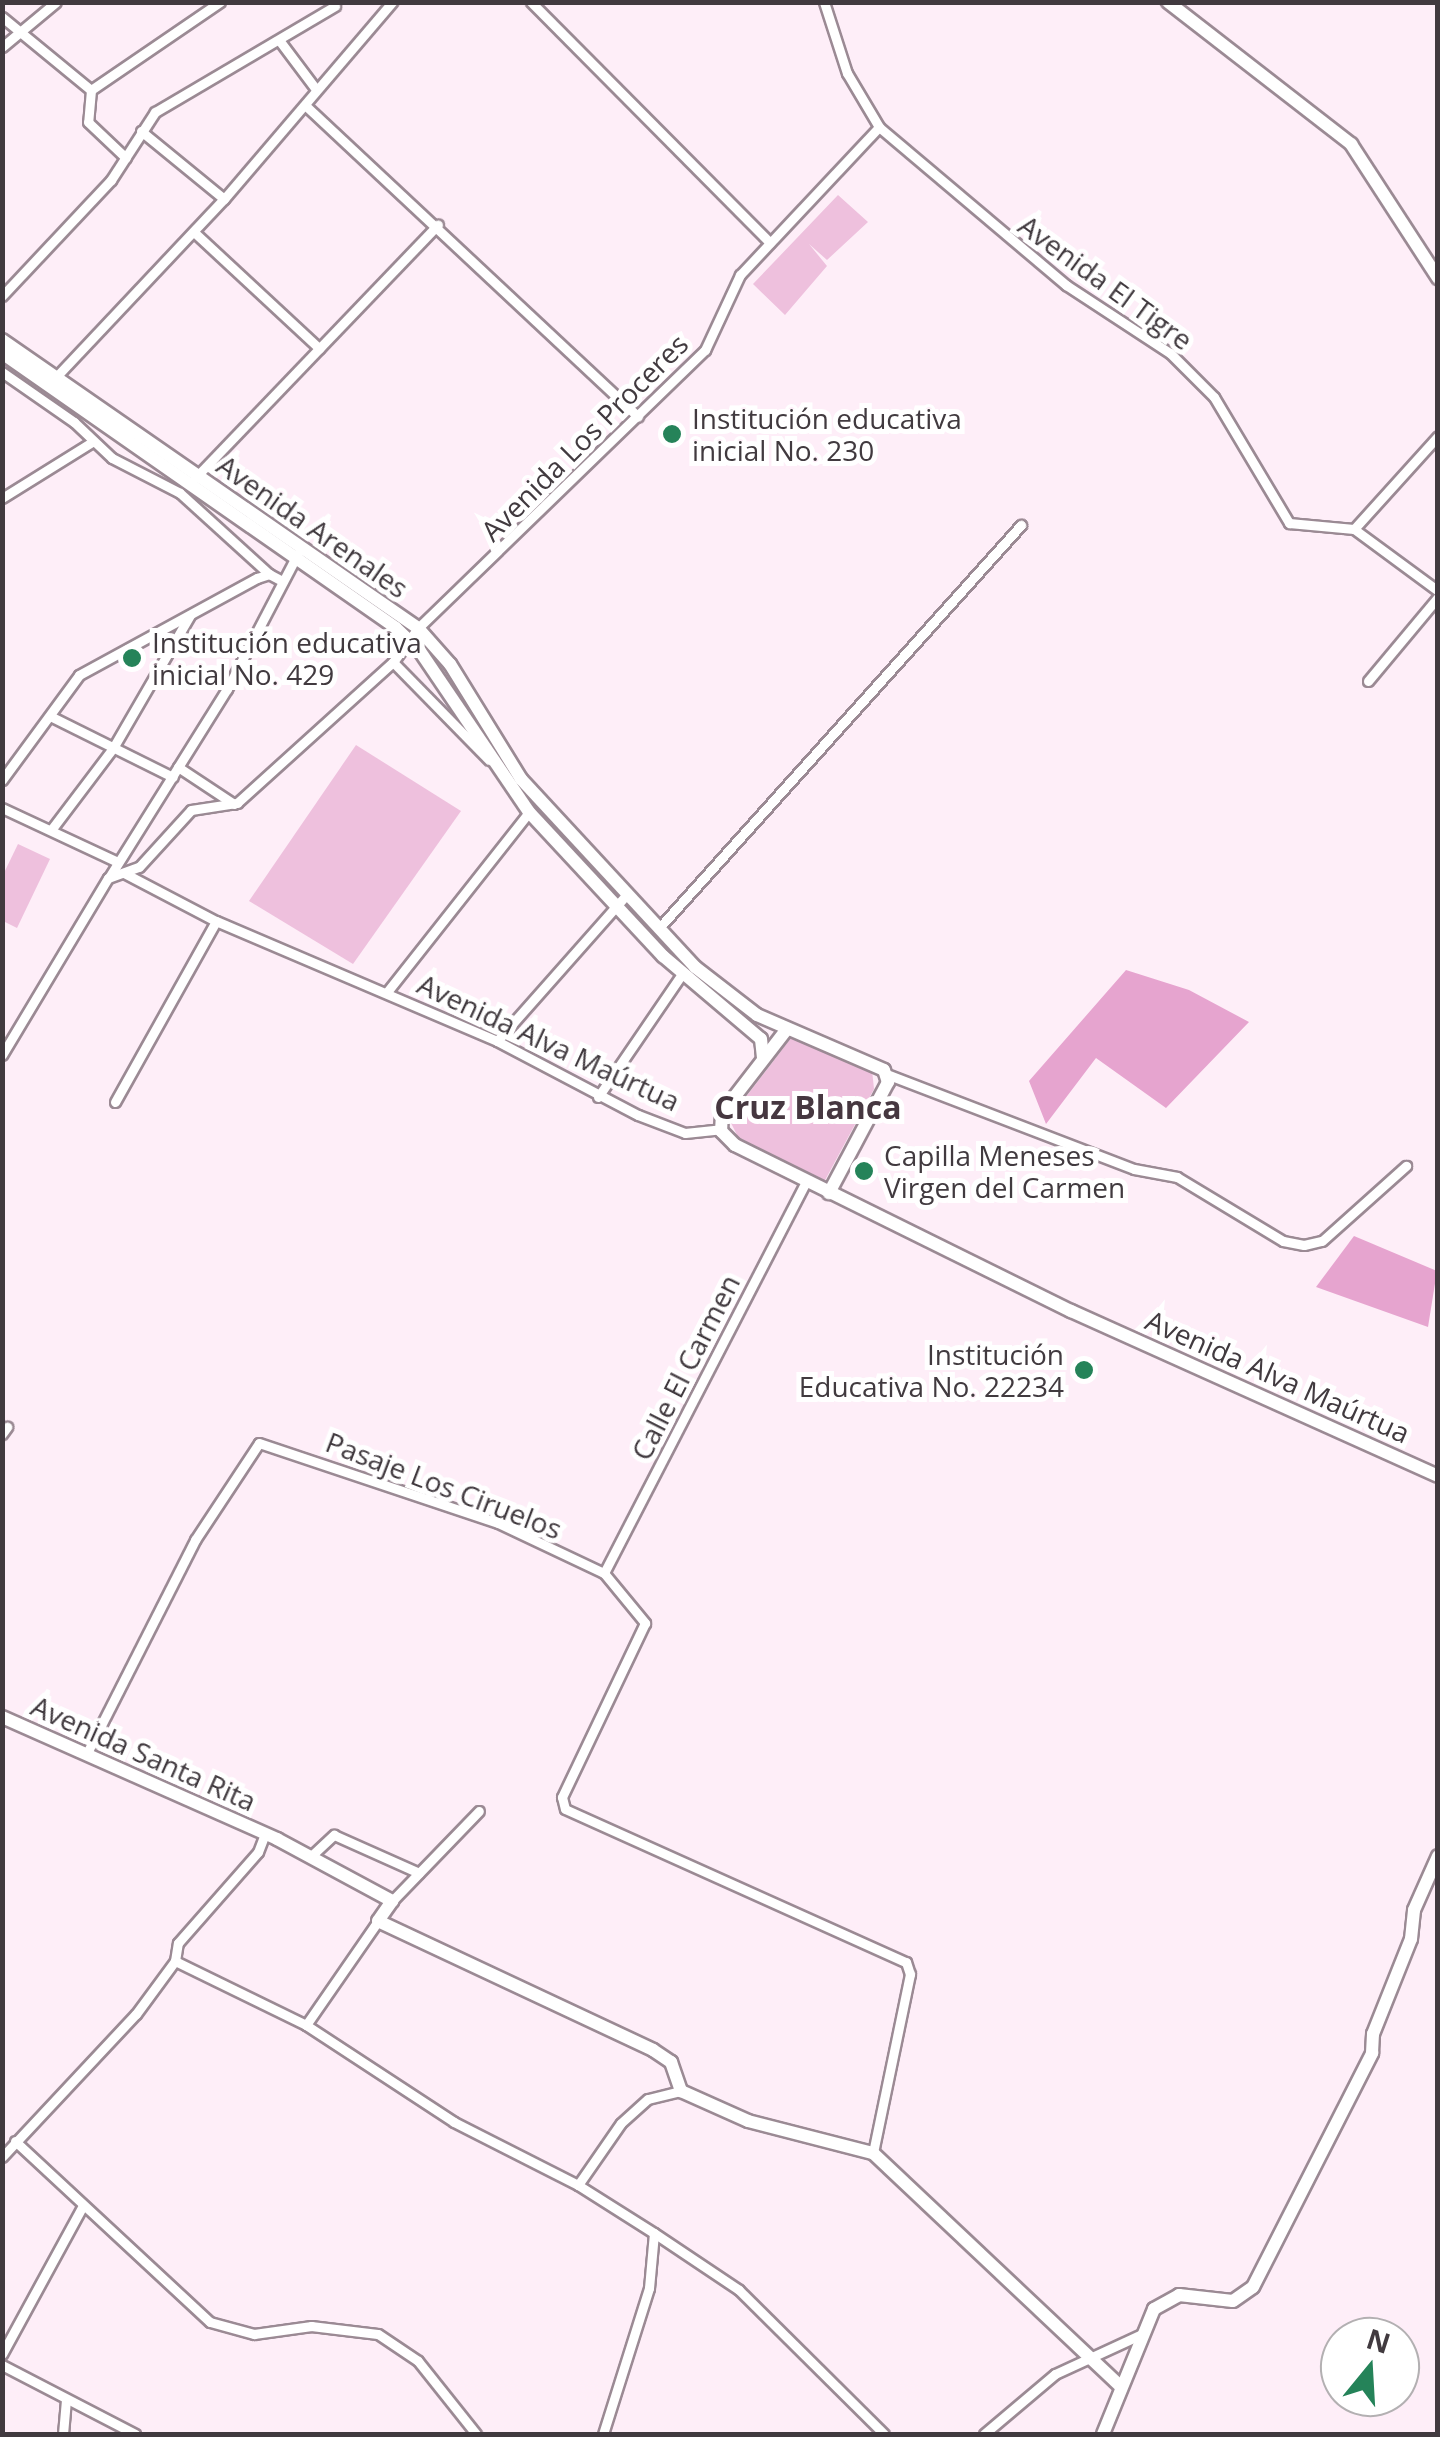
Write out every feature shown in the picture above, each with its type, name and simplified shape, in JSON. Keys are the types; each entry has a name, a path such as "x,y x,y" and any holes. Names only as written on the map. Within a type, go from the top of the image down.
{"street":[{"path":"2,47 56,2"},
{"path":"91,90 220,2"},
{"path":"56,377 224,200 392,2"},
{"name":"Avenida El Tigre","path":"824,2 847,73 879,127 1066,285 1170,353 1214,398 1289,523 1354,529"},
{"path":"1168,2 1352,144 1438,278"},
{"path":"533,5 770,243"},
{"path":"2,296 126,158 155,112 335,6"},
{"path":"2,18 23,31 91,90"},
{"path":"279,40 316,88"},
{"path":"91,90 88,122 126,158"},
{"path":"305,104 638,417"},
{"name":"Avenida Los Proceres","path":"234,804 393,662 418,628 705,350 740,275 879,127"},
{"path":"141,131 224,200"},
{"path":"2,353 193,480 438,226"},
{"path":"194,232 319,348"},
{"name":"Avenida Arenales","path":"2,340 193,480 418,628 450,664 521,779 659,928 756,1015 867,1060 889,1075"},
{"path":"2,372 92,442 180,493 268,574 282,581"},
{"path":"1368,682 1438,594 1354,529 1438,436"},
{"path":"2,498 92,442"},
{"path":"659,928 1021,526"},
{"path":"2,1055 227,689 298,552 409,641 490,762 529,812 613,906 682,974 761,1039 764,1057"},
{"path":"2,780 78,675 268,574"},
{"path":"51,830 113,748 192,613"},
{"path":"393,662 490,762"},
{"path":"50,716 113,748 175,772 234,804"},
{"path":"108,878 139,867 191,810 234,804"},
{"path":"2,808 118,862"},
{"path":"387,992 529,812"},
{"name":"Avenida Alva Maúrtua","path":"124,873 216,921 496,1041 598,1097 679,1132 721,1129 735,1144 806,1182 1070,1311 1438,1476"},
{"path":"496,1041 627,894"},
{"path":"115,1102 216,921"},
{"path":"598,1097 682,974"},
{"path":"721,1129 722,1113 787,1028"},
{"path":"829,1193 889,1075 1134,1169 1178,1177 1283,1241 1304,1245 1322,1241 1406,1166"},
{"name":"Calle El Carmen","path":"604,1573 806,1182"},
{"name":"Pasaje Los Ciruelos","path":"87,1753 195,1540 262,1442 498,1524 604,1573 645,1623 562,1796 565,1809 906,1962 910,1974 873,2153"},
{"name":"Avenida Santa Rita","path":"2,1717 265,1834 392,1901"},
{"path":"306,2026 392,1901 479,1812"},
{"path":"2,2156 95,2062 175,1961 178,1942 258,1852 265,1834"},
{"path":"310,1857 334,1835 418,1873"},
{"path":"1103,2434 1142,2334 1165,2300 1233,2301 1253,2287 1372,2052 1372,2034 1411,1939 1414,1910 1438,1856"},
{"path":"378,1921 652,2050 671,2062 681,2090"},
{"path":"175,1961 306,2026 454,2122 578,2185 654,2233 739,2290 884,2434"},
{"path":"578,2185 621,2123 648,2099 681,2090 748,2122 873,2153 1120,2386"},
{"path":"15,2141 82,2208 210,2322 231,2332 354,2329 400,2344 476,2434"},
{"path":"2,2354 82,2208"},
{"path":"604,2434 649,2288 654,2233"},
{"path":"984,2434 1055,2374 1142,2334"},
{"path":"2,2365 136,2434"},
{"path":"63,2434 66,2400"}],"shaded area":[{"path":"838,195 868,222 827,260 809,244 827,266 785,315 753,284"},
{"path":"356,745 461,811 353,964 249,901"},
{"path":"18,844 50,859 17,928 3,921 2,877"},
{"path":"1126,970 1189,990 1249,1022 1166,1108 1096,1058 1046,1124 1029,1081"},
{"path":"791,1038 872,1070 874,1089 823,1184 738,1137 729,1119"},
{"path":"1354,1236 1437,1271 1428,1327 1316,1287"}],"place":[{"name":"Institución educativa inicial No. 230","path":"672,434"},
{"name":"Institución educativa inicial No. 429","path":"132,658"},
{"name":"Capilla Meneses Virgen del Carmen","path":"864,1171"},
{"name":"Institución Educativa No. 22234","path":"1084,1370"}],"district":[{"name":"Cruz Blanca","path":"808,1107"}]}
